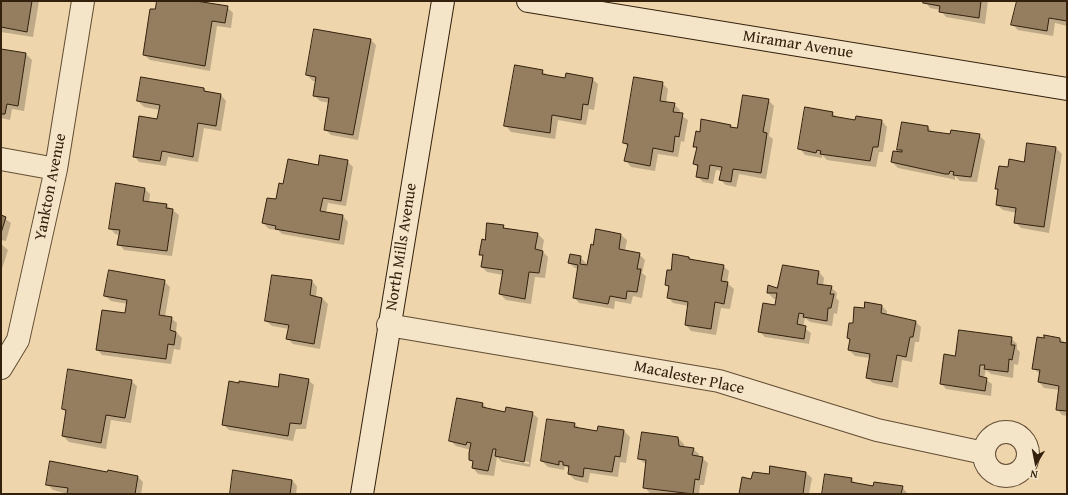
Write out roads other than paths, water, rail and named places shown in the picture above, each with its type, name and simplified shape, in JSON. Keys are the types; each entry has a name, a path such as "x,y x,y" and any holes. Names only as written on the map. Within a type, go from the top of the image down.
{"street":[{"name":"Yankton Avenue","path":"1,368 18,340 56,169 83,1"},
{"name":"North Mills Avenue","path":"362,494 388,325 443,1"},
{"name":"Miramar Avenue","path":"528,1 1067,89"},
{"path":"1,159 56,169"},
{"name":"Macalester Place","path":"388,325 719,381 877,430 984,453"}]}
